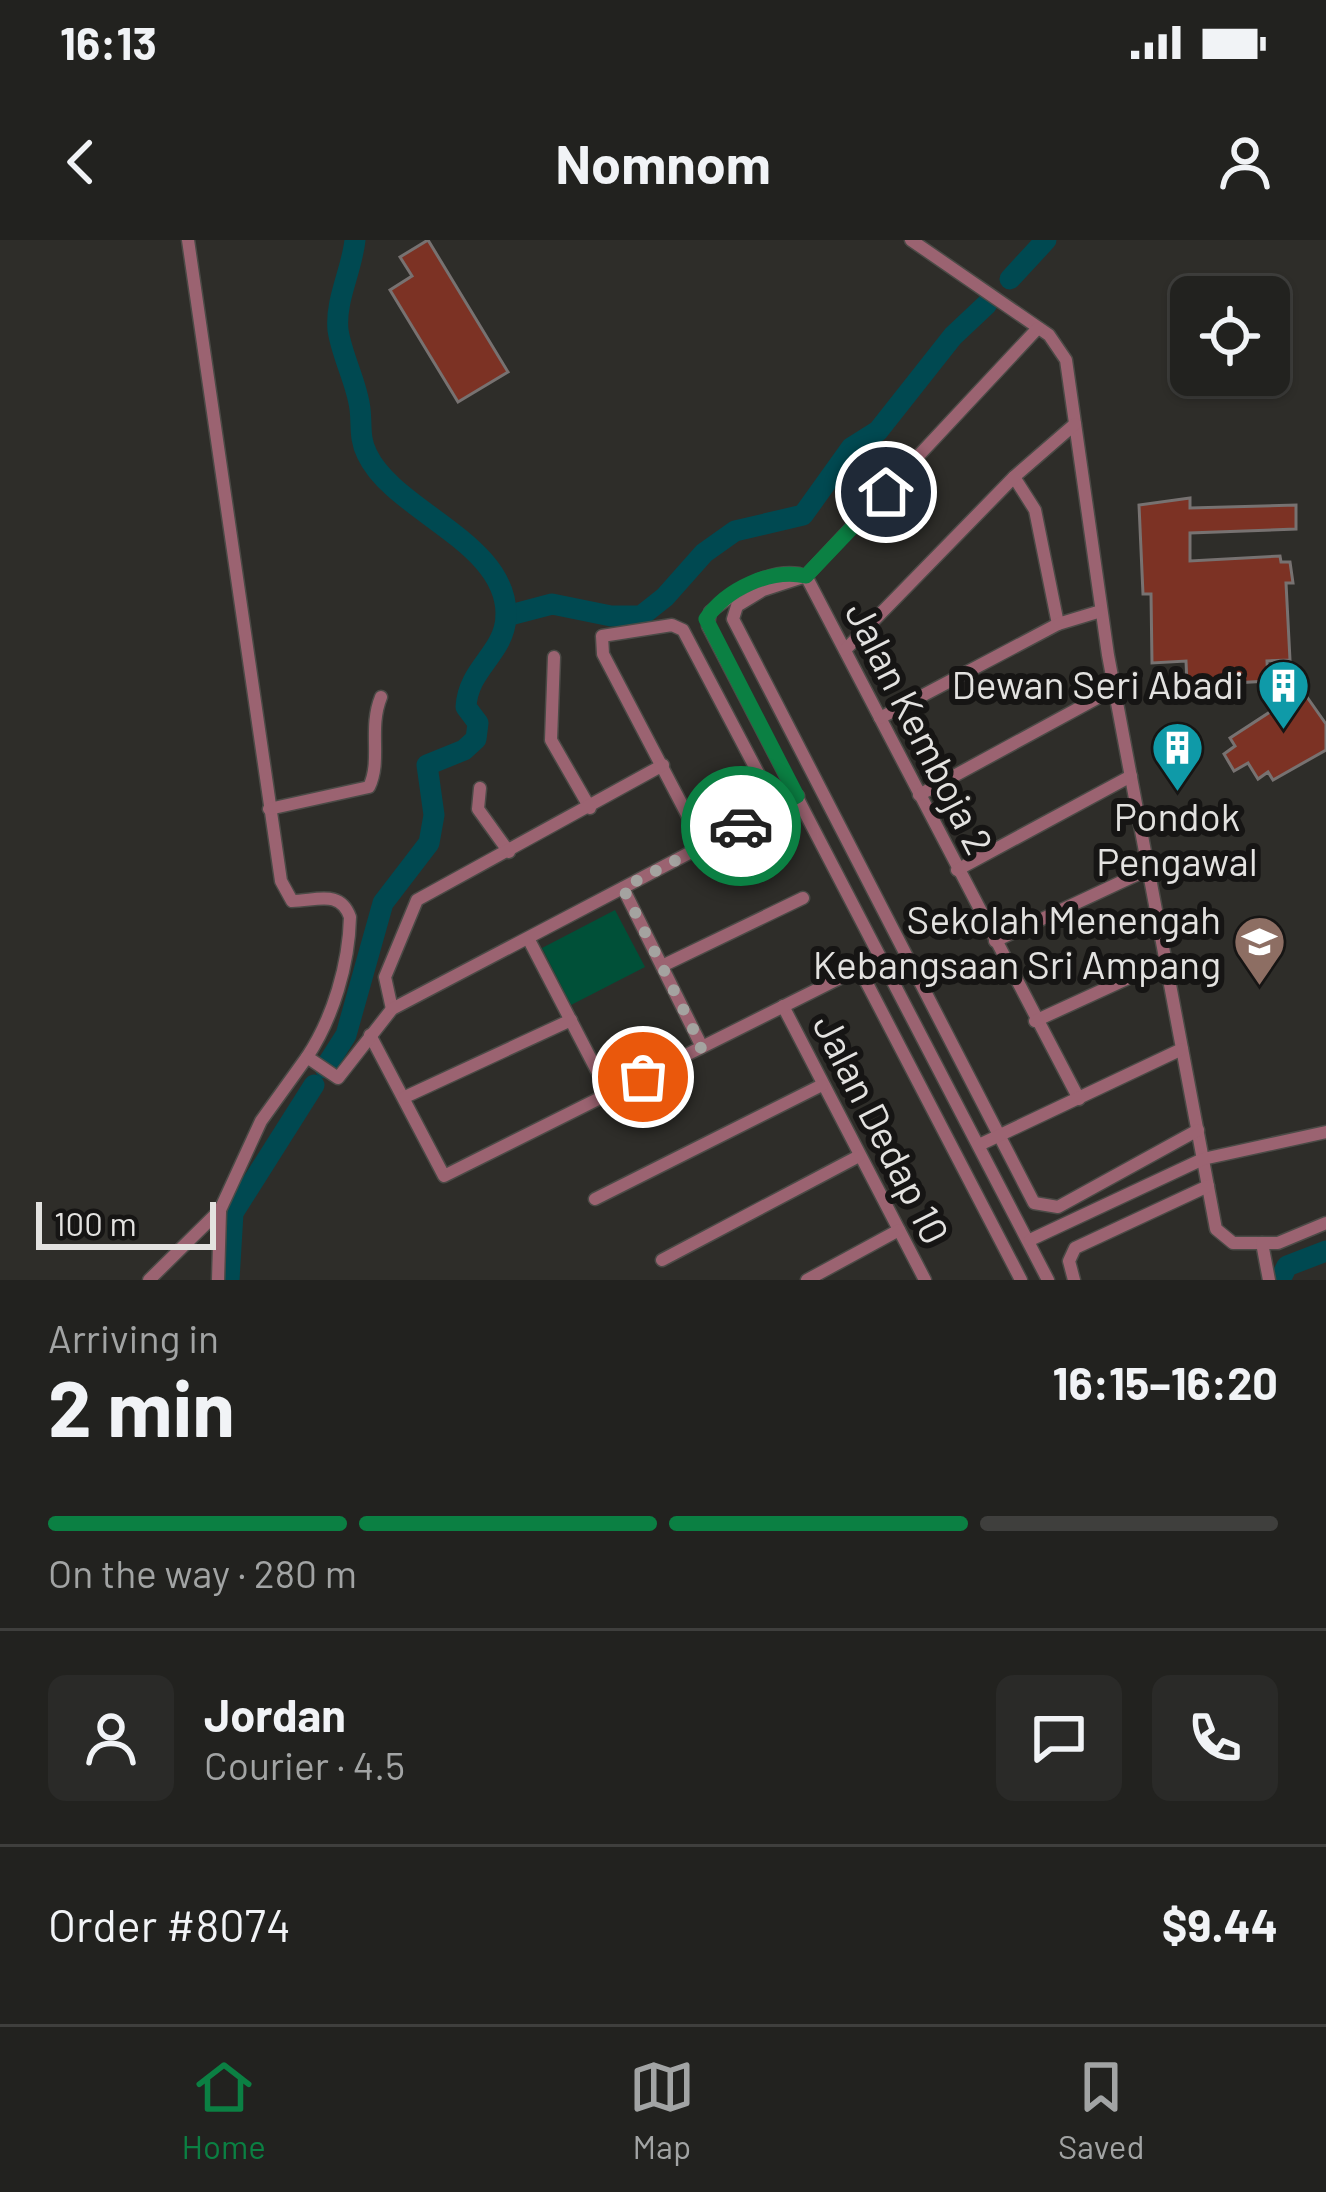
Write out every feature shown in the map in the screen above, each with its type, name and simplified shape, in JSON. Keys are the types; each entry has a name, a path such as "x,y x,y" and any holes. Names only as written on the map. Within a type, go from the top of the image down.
{"street":[{"path":"149,1280 220,1210 261,1121 322,1035 335,998 350,917 344,904 332,897 300,901 286,897 269,809 188,240"},
{"path":"910,240 1038,328 1057,344 1066,360 1114,688 1216,1229 1223,1238 1245,1246 1278,1243 1326,1222"},
{"path":"1038,328 806,576 763,590 737,606 734,619 1034,1203 1048,1209 1095,1189 1198,1130"},
{"path":"845,650 1015,477 1075,424"},
{"path":"1015,477 1035,510 1058,624"},
{"path":"806,576 779,573 757,581 726,599 706,619 1048,1280"},
{"name":"Jalan Kemboja 2","path":"806,576 1078,1099"},
{"path":"880,718 1058,624 1101,611"},
{"path":"703,845 599,645 607,633 672,625 683,630 776,807"},
{"path":"554,657 551,740 590,808"},
{"path":"920,795 1114,688"},
{"path":"269,809 369,787 374,770 372,724 381,697"},
{"path":"392,1009 385,977 418,900 662,765"},
{"path":"958,870 1131,776"},
{"path":"480,788 478,809 509,852"},
{"path":"307,1057 338,1078 392,1009 797,796"},
{"path":"995,941 1149,869"},
{"path":"623,888 702,1047"},
{"path":"662,966 803,898"},
{"path":"529,940 609,1094"},
{"path":"370,1035 445,1176 880,958"},
{"path":"1035,1021 1168,960"},
{"path":"859,968 1021,1280"},
{"name":"Jalan Dedap 10","path":"783,1006 925,1280"},
{"path":"404,1097 571,1020"},
{"path":"979,1145 1182,1049"},
{"path":"596,1199 822,1085"},
{"path":"1030,1240 1203,1160 1326,1132"},
{"path":"662,1260 859,1156"},
{"path":"1074,1280 1069,1261 1075,1248 1208,1186"},
{"path":"1120,1201 1129,1220"},
{"path":"218,1280 220,1210"},
{"path":"1067,1226 1075,1248"},
{"path":"808,1280 899,1230"},
{"path":"1262,1243 1269,1280"}],"green space":[{"path":"615,910 645,967 571,1005 542,948"}],"building":[{"path":"428,240 508,372 458,402 390,290 412,276 400,257"},
{"path":"1190,498 1190,508 1296,505 1296,529 1190,533 1190,561 1280,556 1281,562 1290,562 1293,583 1286,583 1290,660 1267,661 1268,681 1234,683 1234,692 1219,692 1219,684 1187,685 1186,661 1152,663 1151,594 1143,594 1139,505"},
{"name":"Dewan Seri Abadi","path":"1295,680 1326,724 1326,750 1273,780 1268,772 1258,779 1248,763 1234,771 1224,754 1235,746 1230,738 1276,708 1269,696"}],"waterway":[{"path":"325,1068 346,1035 383,903 429,843 434,815 427,765 464,750 476,739 478,723 466,707 468,693 499,641 506,617 502,591 489,568 381,475 364,448 358,399 338,330 355,240"},
{"path":"1010,279 1046,240"},
{"path":"506,616 552,604 611,616 641,616 704,553 735,531 803,515 851,448 878,431 953,336 987,304"},
{"path":"229,1280 233,1213 314,1085"},
{"path":"1280,1280 1287,1266 1326,1251"}],"way so far":[{"path":"643,1077 702,1047 623,888 741,826"}],"place":[{"name":"Dewan Seri Abadi","path":"1283,731"},
{"name":"Pondok Pengawal","path":"1177,793"},
{"name":"Sekolah Menengah Kebangsaan Sri Ampang","path":"1260,988"}],"route":[{"path":"741,826 797,796 706,619 726,599 757,581 779,573 806,576 886,492"}]}
